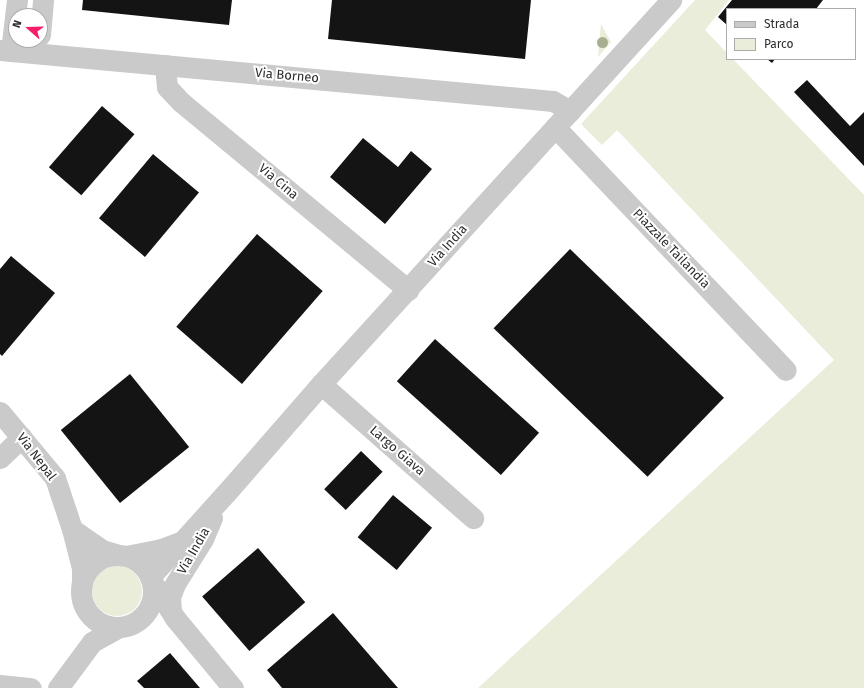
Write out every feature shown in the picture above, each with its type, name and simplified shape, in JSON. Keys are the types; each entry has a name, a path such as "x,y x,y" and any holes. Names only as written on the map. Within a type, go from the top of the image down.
{"street":[{"path":"5,50 17,0"},
{"name":"Via India","path":"151,578 321,384 671,0"},
{"name":"Via Borneo","path":"48,45 165,65 552,101 570,111"},
{"name":"Via Cina","path":"165,65 167,87 177,98 408,290"},
{"name":"Piazzale Tailandia","path":"555,127 786,370"},
{"name":"Largo Giava","path":"321,384 473,518"},
{"name":"Via Nepal","path":"0,412 55,478 72,529 82,568 81,596 85,608 86,620 81,656"},
{"path":"0,458 22,437"},
{"name":"Via India","path":"175,617 170,597 175,584 203,539 226,494"},
{"path":"72,529 102,550 123,556 144,568 175,617 234,688"},
{"name":"Via India","path":"123,556 161,549 182,541"},
{"path":"82,584 85,574 100,560 123,556"},
{"path":"58,688 92,642 119,628 131,625 141,618 152,601 151,578"},
{"path":"85,608 99,623 119,628"},
{"path":"141,618 156,616 175,617"},
{"path":"0,685 31,688"}],"green space":[{"path":"695,0 729,0 705,30 726,52 726,60 734,60 864,195 864,688 478,688 834,360 617,130 602,145 581,124"},
{"path":"601,24 611,42 598,57"},
{"path":"112,566 122,566 135,573 142,586 142,596 135,609 122,616 112,616 103,612 96,605 92,596 92,586 96,577 103,570"}],"building":[{"path":"83,0 232,0 229,25 82,10"},
{"path":"332,0 531,0 525,59 328,39"},
{"path":"732,0 823,0 817,8 726,8 726,24 718,17"},
{"path":"807,80 850,126 864,112 864,166 794,92"},
{"path":"102,106 134,134 81,195 49,167"},
{"path":"363,138 398,167 411,151 432,169 385,224 330,177"},
{"path":"153,154 199,193 145,257 99,218"},
{"path":"257,234 323,291 242,384 176,327"},
{"path":"570,249 724,398 648,477 494,328"},
{"path":"11,256 55,293 2,356 0,354 0,269"},
{"path":"435,339 539,433 501,475 397,381"},
{"path":"130,374 189,447 120,503 61,430"},
{"path":"361,451 383,472 346,510 324,489"},
{"path":"393,495 432,528 397,570 358,537"},
{"path":"258,548 305,602 249,651 202,597"},
{"path":"333,613 398,688 282,688 267,670"},
{"path":"170,653 200,688 144,688 137,681"}]}
